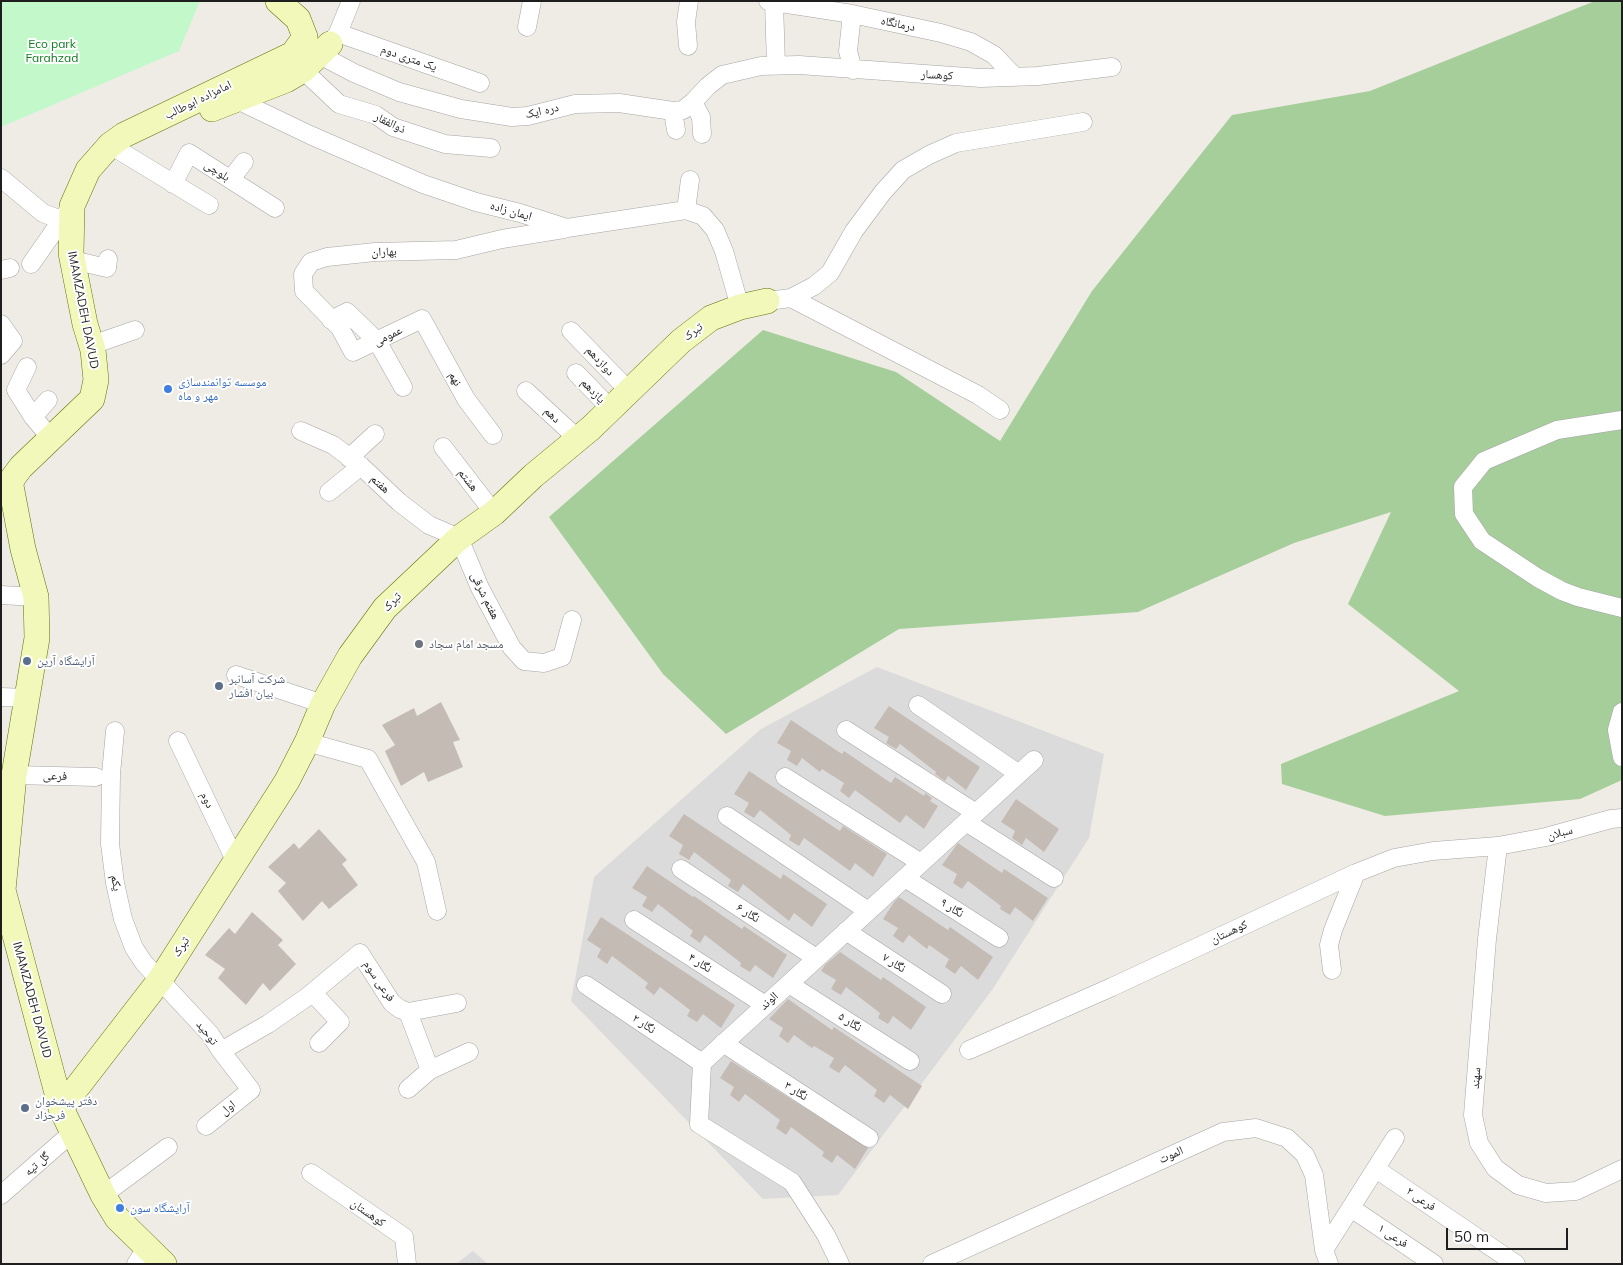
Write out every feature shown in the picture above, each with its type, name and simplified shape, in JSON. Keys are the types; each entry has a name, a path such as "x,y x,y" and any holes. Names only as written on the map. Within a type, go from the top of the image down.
{"street":[{"name":"امامزاده ابوطالب","path":"66,213 88,170 117,140 293,54 304,37 298,19 278,1"},
{"path":"117,140 154,130 286,80 322,51 351,1"},
{"path":"527,27 532,1"},
{"path":"688,46 686,22 689,1"},
{"name":"درمانگاه","path":"768,1 852,14 941,33 971,42 994,55 1015,77"},
{"path":"676,130 673,111 683,110 708,86 722,76 769,66 774,2"},
{"path":"852,14 848,51 853,70"},
{"name":"یک متری دوم","path":"322,51 480,83"},
{"name":"دره ایک","path":"322,51 354,73 399,92 461,109 512,117 528,116 575,104 619,103 673,111"},
{"name":"ذوالفقار","path":"322,51 339,104 376,115 393,127 445,144 491,148"},
{"name":"کوهسار","path":"769,66 799,65 981,78 1038,76 1112,67"},
{"name":"ایمان زاده","path":"237,100 310,136 423,184 476,202 520,213 567,228 686,210"},
{"path":"693,102 701,117 702,134"},
{"name":"تبرک","path":"61,1108 160,980 287,781 307,742 323,704 350,656 385,608 459,538 494,513 533,476 611,409 681,341 711,318 740,307 791,298 814,286 830,273 854,232 883,192 903,170 929,155 956,143 1083,122"},
{"path":"117,140 173,184 209,205"},
{"name":"بلوچی","path":"173,184 189,153 275,208"},
{"path":"231,179 244,162"},
{"path":"1,178 43,213 66,213"},
{"path":"690,180 686,210 703,216 715,230 724,251 740,307"},
{"path":"31,264 66,213"},
{"name":"IMAMZADEH DAVUD","path":"66,213 70,253 85,324 92,345 96,380 92,399 50,438 21,467 12,479 11,486 23,549 36,597 36,638 28,698 14,775 2,892 61,1108 116,1218 149,1258"},
{"name":"بهاران","path":"353,352 340,328 304,291 303,274 311,262 327,257 375,252 456,250 502,239 567,228"},
{"path":"72,260 107,268 108,260"},
{"path":"791,298 978,395 1000,410"},
{"path":"331,320 347,312 377,342 403,387"},
{"name":"عمومی","path":"353,352 422,319"},
{"name":"نهم","path":"422,319 466,399 493,435"},
{"path":"1,324 13,341 1,355"},
{"path":"92,345 134,330"},
{"name":"دوازدهم","path":"571,331 629,391"},
{"path":"27,367 16,390 33,417 50,438"},
{"name":"یازدهم","path":"576,373 611,409"},
{"name":"دهم","path":"526,391 578,439"},
{"path":"33,417 48,400"},
{"path":"1622,420 1556,430 1484,461 1463,488 1464,514 1482,541 1538,578 1562,591 1622,608"},
{"name":"هفتم","path":"302,431 333,445 429,525 459,538"},
{"path":"329,492 355,462 375,434"},
{"name":"هشتم","path":"443,447 494,513"},
{"name":"هفتم شرقی","path":"459,538 483,595 512,648 524,661 544,663 562,657 572,620"},
{"path":"1,595 36,597"},
{"path":"236,675 323,704"},
{"path":"1,697 28,698"},
{"path":"918,705 1019,774"},
{"path":"1622,712 1617,730 1622,757"},
{"path":"846,730 1054,878"},
{"name":"یکم","path":"115,731 103,776 116,883 123,918 134,948 144,964 160,980"},
{"name":"دوم","path":"178,741 235,860"},
{"path":"307,742 368,759 426,862 437,912"},
{"name":"الوند","path":"702,1063 1034,760"},
{"name":"فرعی","path":"14,775 103,776"},
{"path":"785,777 921,863"},
{"path":"727,816 868,912"},
{"name":"سبلان","path":"1498,846 1546,837 1610,819 1622,818"},
{"name":"کوهستان","path":"969,1050 1112,987 1356,872 1394,858 1433,851 1498,846"},
{"name":"سهند","path":"1498,846 1487,939 1473,1115 1479,1143 1495,1168 1503,1174 1518,1185 1546,1193 1576,1191 1622,1169"},
{"name":"نگار ۶","path":"681,869 816,958"},
{"path":"1332,970 1329,944 1356,872"},
{"name":"نگار ۹","path":"905,878 999,938"},
{"name":"نگار ۴","path":"634,920 765,1005"},
{"name":"نگار ۷","path":"846,931 942,994"},
{"name":"فرعی سوم","path":"313,993 360,953 392,1003 408,1012 457,1003"},
{"name":"توحید","path":"160,980 210,1034 251,1090"},
{"name":"نگار ۵","path":"789,984 910,1061"},
{"name":"نگار ۲","path":"586,985 702,1063"},
{"path":"221,1051 268,1024 313,993 340,1022 319,1043"},
{"path":"408,1012 430,1070"},
{"name":"نگار ۳","path":"724,1043 869,1138"},
{"path":"408,1089 430,1070 469,1052"},
{"path":"702,1063 699,1124 792,1182 826,1235 840,1264"},
{"name":"اول","path":"206,1126 251,1090"},
{"name":"الموت","path":"933,1263 1223,1132 1256,1128 1287,1138 1305,1155 1314,1174 1327,1257"},
{"name":"گل تپه","path":"1,1195 73,1132"},
{"path":"1327,1257 1351,1208 1395,1138"},
{"path":"103,1195 168,1147"},
{"name":"فرعی ۲","path":"1376,1169 1516,1264"},
{"name":"کوهستان","path":"311,1173 404,1238 407,1264"},
{"name":"فرعی ۱","path":"1351,1208 1434,1264"}],"shaded area":[{"path":"877,667 1104,754 1089,838 992,990 838,1195 763,1199 571,1001 594,877 761,729"},
{"path":"473,1251 488,1264 456,1264"}],"green space":[{"name":"Eco park Farahzad","path":"1,1 200,1 179,51 1,127"},
{"path":"1595,1 1622,1 1622,780 1580,799 1385,816 1282,784 1281,764 1459,691 1348,604 1391,512 1294,543 1138,612 899,629 726,734 663,674 549,517 763,330 896,372 1000,441 1092,291 1232,115 1370,91"}],"building":[{"path":"441,702 460,740 453,742 463,767 428,782 424,772 401,786 385,751 395,745 382,725 414,708 417,716"},
{"path":"889,706 980,767 966,790 948,776 945,781 900,744 896,749 886,743 889,737 874,728"},
{"path":"791,720 842,754 844,751 891,783 895,777 924,796 925,793 932,798 930,801 938,806 924,829 906,815 900,823 855,790 849,798 840,791 844,783 822,769 820,772 802,758 797,766 787,760 791,751 777,743"},
{"path":"749,771 840,831 843,826 887,854 873,877 855,863 850,871 804,838 799,846 789,840 791,835 760,810 754,818 744,812 749,803 734,794"},
{"path":"1016,799 1059,829 1044,852 1026,838 1022,845 1012,838 1015,831 1001,822"},
{"path":"684,814 781,879 783,874 827,904 812,927 794,913 789,921 743,884 738,892 728,886 731,880 694,852 689,860 679,854 683,845 669,836"},
{"path":"319,829 347,860 342,864 358,885 329,909 322,901 303,921 278,891 286,883 268,867 294,843 299,849"},
{"path":"958,843 1002,873 1004,869 1048,898 1033,921 1015,907 1010,915 1000,909 1001,906 968,881 962,889 953,883 957,874 942,865"},
{"path":"647,866 742,929 744,926 787,955 773,978 755,965 750,972 740,966 741,963 705,935 700,943 690,936 693,931 658,904 652,912 642,906 647,897 632,888"},
{"path":"899,897 948,930 950,927 993,957 978,980 961,966 955,974 945,967 949,959 929,945 927,949 909,935 903,943 893,936 898,928 883,919"},
{"path":"252,912 283,940 278,945 296,964 270,991 263,983 246,1005 218,978 225,969 205,955 229,928 235,934"},
{"path":"601,917 735,1005 721,1028 703,1014 697,1022 687,1016 690,1010 660,987 654,995 645,988 648,983 612,956 607,964 597,957 601,949 587,940"},
{"path":"840,952 881,980 883,977 926,1007 911,1030 893,1016 888,1024 878,1018 880,1013 846,987 841,995 831,989 836,980 821,971"},
{"path":"788,999 832,1030 834,1027 922,1086 908,1109 890,1095 884,1103 874,1096 877,1090 845,1065 839,1073 829,1067 834,1058 814,1046 812,1048 794,1035 788,1043 779,1036 783,1028 769,1019"},
{"path":"731,1061 868,1148 855,1169 837,1155 832,1163 822,1156 824,1152 791,1127 786,1135 776,1128 780,1120 745,1094 739,1102 730,1095 734,1087 720,1078"}],"place":[{"name":"موسسه توانمندسازی مهر و ماه","path":"168,389"},
{"name":"مسجد امام سجاد","path":"419,644"},
{"name":"آرایشگاه آرین","path":"27,661"},
{"name":"شرکت آسانبر بیان افشار","path":"219,686"},
{"name":"دفتر پیشخوان فرحزاد","path":"25,1108"},
{"name":"آرایشگاه سون","path":"120,1208"}]}
